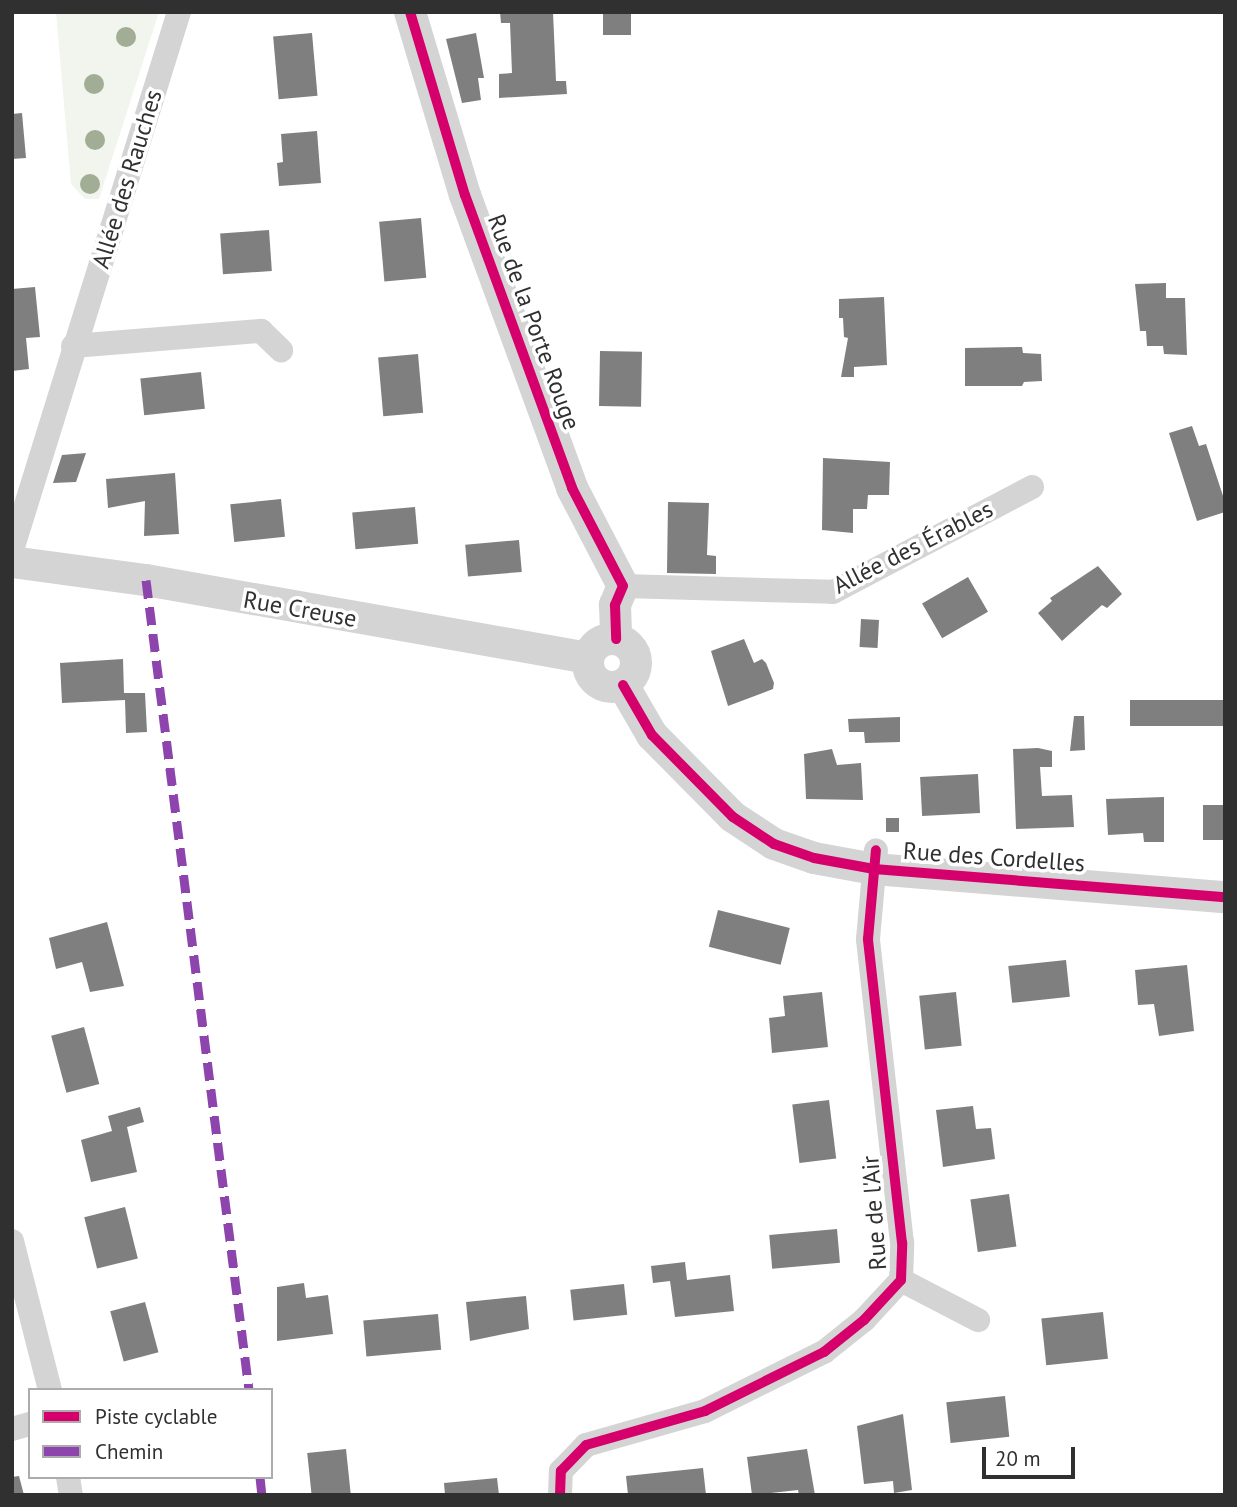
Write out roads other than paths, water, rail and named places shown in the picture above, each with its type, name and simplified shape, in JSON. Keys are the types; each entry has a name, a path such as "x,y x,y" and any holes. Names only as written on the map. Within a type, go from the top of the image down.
{"street":[{"name":"Allée des Rauches","path":"12,550 73,346 179,12"},
{"name":"Rue de la Porte Rouge","path":"410,12 465,195 572,488 623,586"},
{"path":"73,346 261,331 281,350"},
{"name":"Allée des Érables","path":"623,586 833,592 1032,487"},
{"name":"Rue Creuse","path":"12,562 146,580 588,658"},
{"path":"616,639 615,605 623,586"},
{"path":"616,639 629,646 636,659 634,674 623,685 600,685 590,674 588,658 595,646 616,639"},
{"name":"Rue des Cordelles","path":"623,685 652,735 733,817 774,844 814,858 875,859 1225,897"},
{"name":"Rue de l'Air","path":"560,1495 561,1471 586,1445 705,1411 824,1352 864,1320 901,1280 902,1243 868,939 875,859"},
{"path":"12,1241 49,1388"},
{"name":"Rue de l'Air","path":"901,1280 978,1320"}]}
